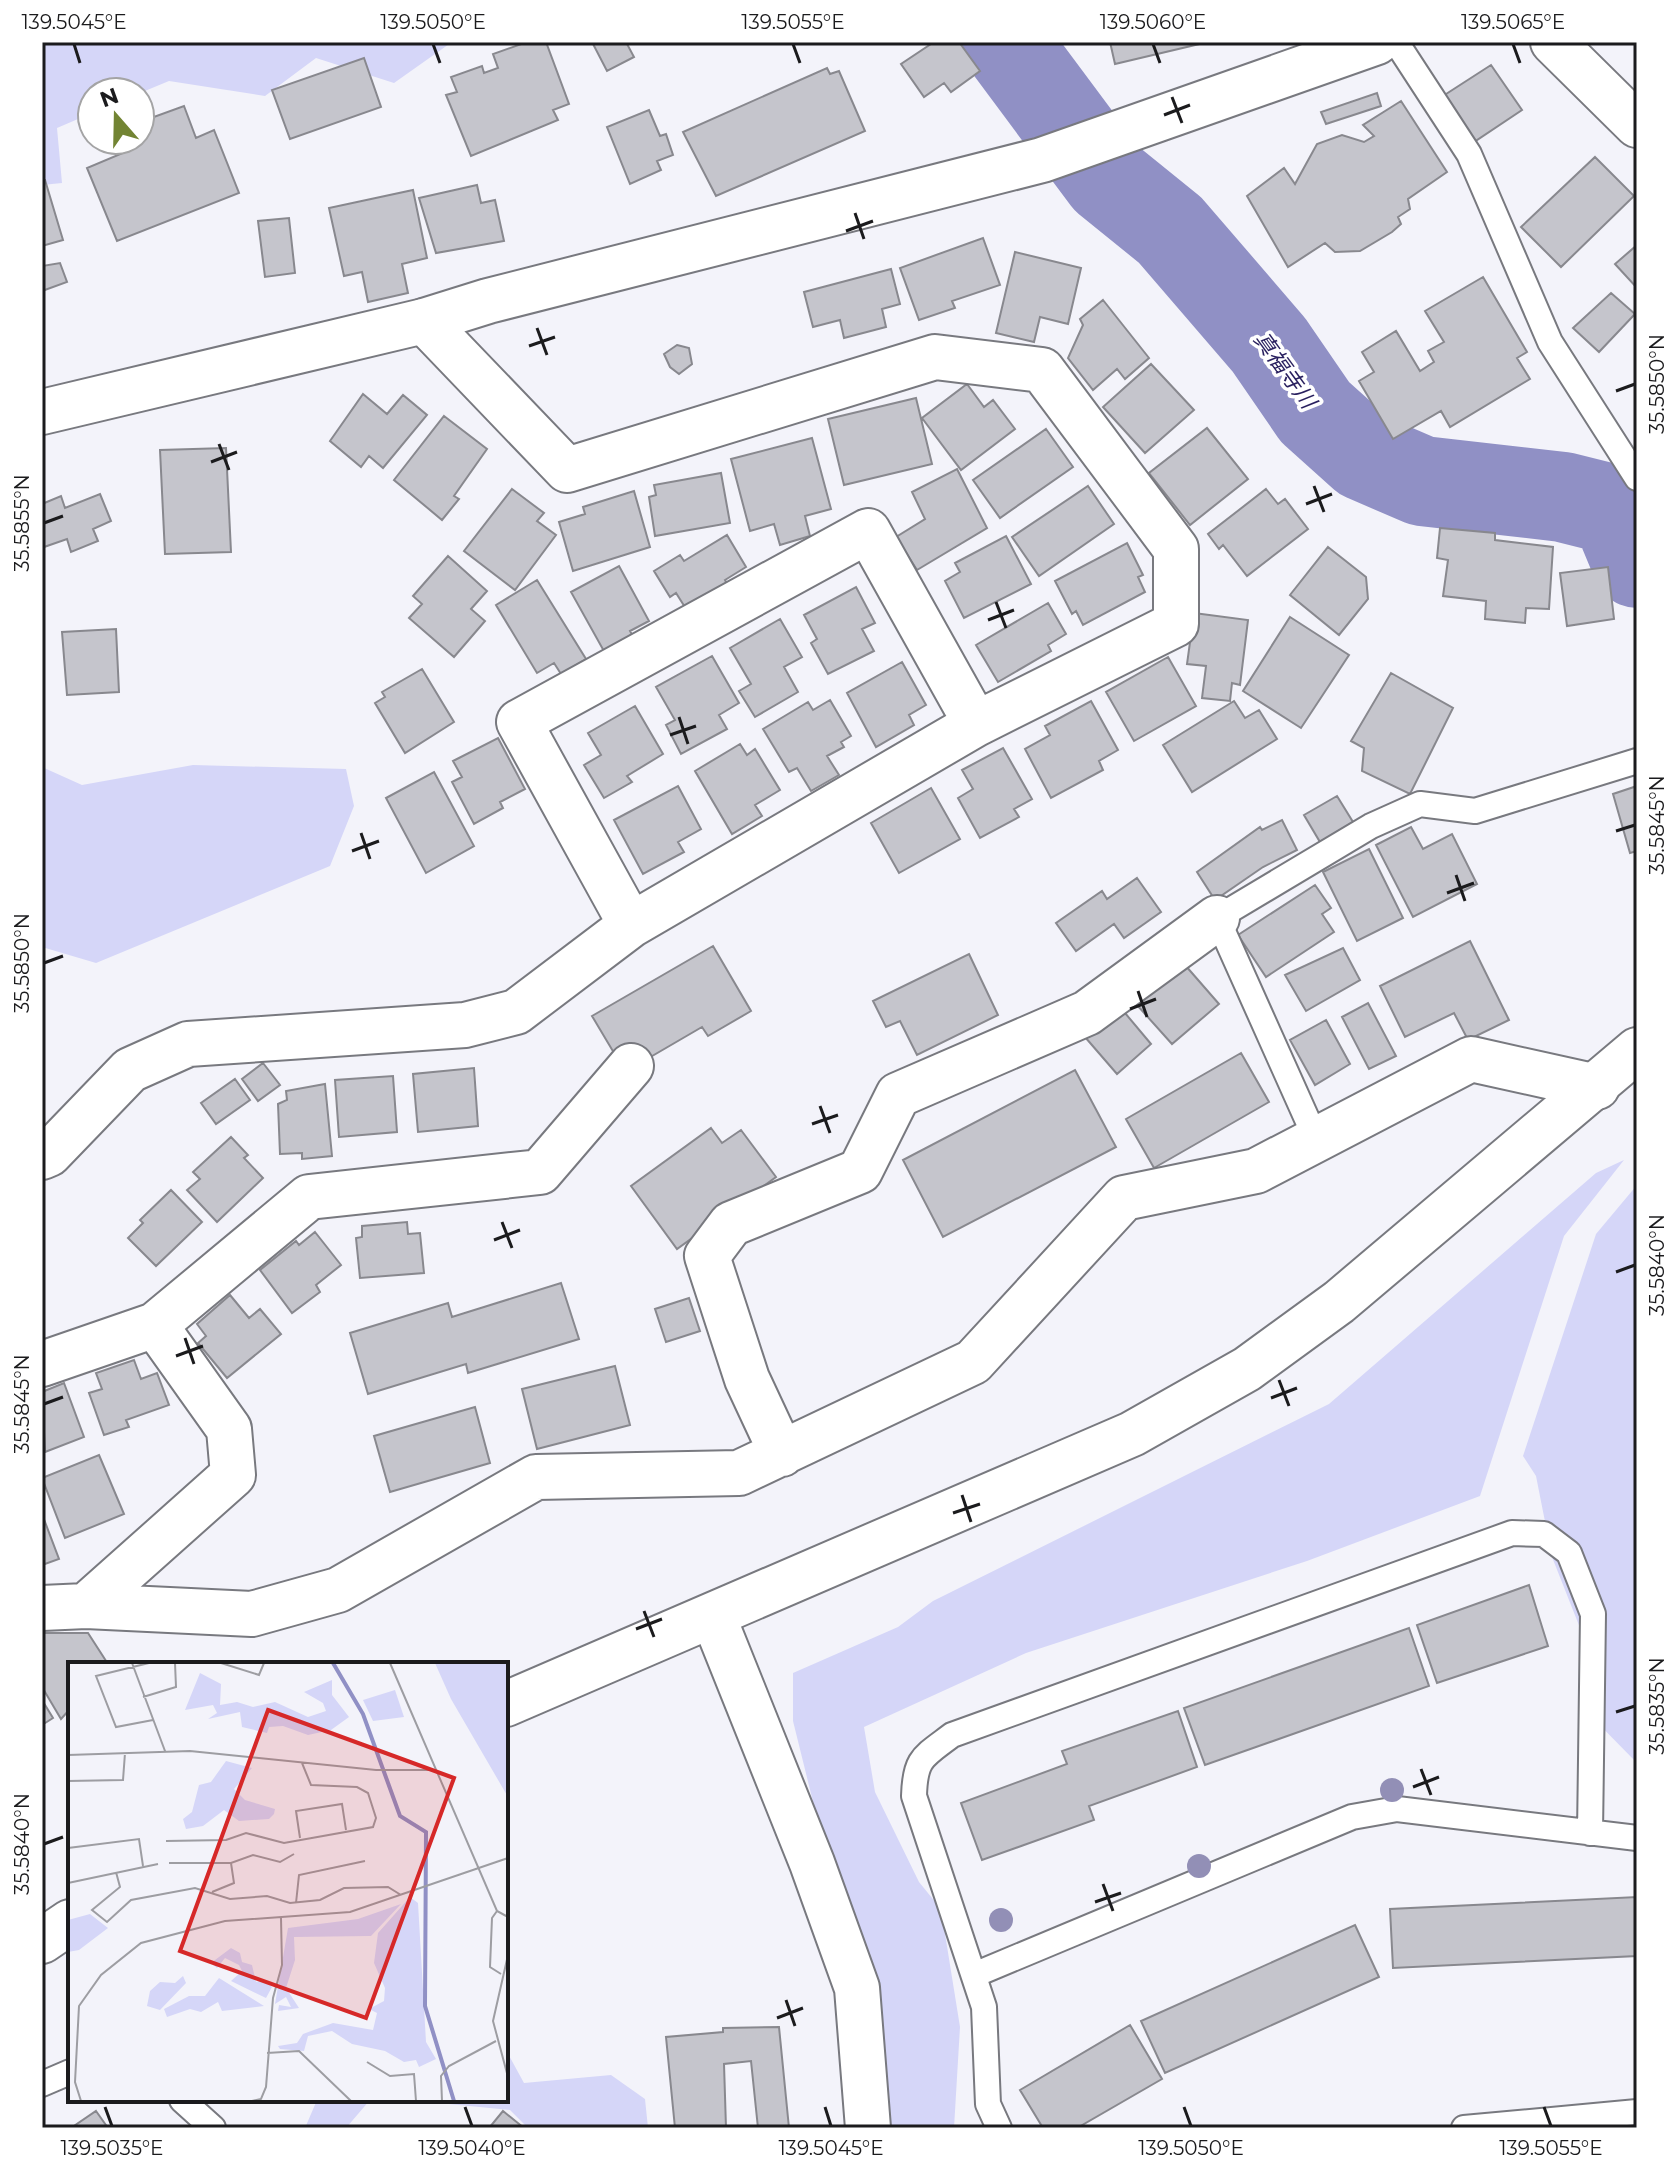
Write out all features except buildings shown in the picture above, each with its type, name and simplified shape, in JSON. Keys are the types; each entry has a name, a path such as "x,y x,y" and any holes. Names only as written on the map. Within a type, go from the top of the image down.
{"street":[{"path":"42,412 424,321 488,301 1042,160 1377,42"},
{"path":"1553,42 1637,125"},
{"path":"42,1157 49,1154 130,1070 188,1044 465,1025 516,1012 631,925 976,724 1176,624 1176,549 1042,370 935,357 567,470 424,321"},
{"path":"631,925 519,722 868,531 976,724"},
{"path":"782,1454 747,1379 707,1256 731,1224 860,1171 898,1095 1087,1013 1217,918"},
{"path":"508,1703 1132,1434 1247,1369 1339,1302 1597,1087 1637,1050"},
{"path":"42,1608 86,1606 252,1614 338,1590 536,1477 739,1473 973,1362 1124,1198 1256,1171 1471,1059 1597,1087"},
{"path":"42,1364 155,1325 309,1197 540,1172 631,1066"},
{"path":"86,1606 233,1475 229,1429 155,1325"},
{"path":"713,1616 812,1863 857,1988 868,2128"},
{"path":"42,1941 68,1923"}],"lane":[{"path":"1396,42 1469,154 1550,342 1637,478"},
{"path":"1316,1139 1217,918 1371,826 1420,804 1475,811 1637,761"},
{"path":"999,2128 988,2104 984,2007 914,1796 915,1770 927,1754 952,1735 1512,1533 1544,1534 1569,1553 1593,1614 1590,1833"},
{"path":"974,1975 1352,1817 1397,1809 1637,1838"},
{"path":"42,2084 68,2073"},
{"path":"184,2102 213,2128"},
{"path":"1464,2128 1637,2112"}],"shaded area":[{"path":"42,42 452,42 394,83 316,58 265,96 169,81 156,86 156,76 76,76 76,120 57,128 62,183 42,185"},
{"path":"193,765 346,769 354,806 330,866 96,963 42,947 42,767 82,785"},
{"path":"1624,1160 1564,1236 1480,1496 1307,1561 1026,1653 864,1727 875,1792 919,1882 941,1909 960,2027 954,2128 874,2128 846,1935 793,1721 793,1673 898,1627 933,1601 1329,1404 1596,1173"},
{"path":"1637,1185 1637,1763 1581,1706 1584,1638 1552,1557 1536,1476 1523,1456 1596,1234"},
{"path":"508,2054 524,2083 611,2075 645,2099 648,2128 528,2128 510,2110 428,2102 508,2102"},
{"path":"316,2102 368,2102 346,2128 305,2128"}],"waterway":[{"name":"真福寺川","path":"1005,42 1107,179 1170,230 1269,345 1315,412 1364,456 1422,481 1563,497 1615,510 1637,563"}]}
